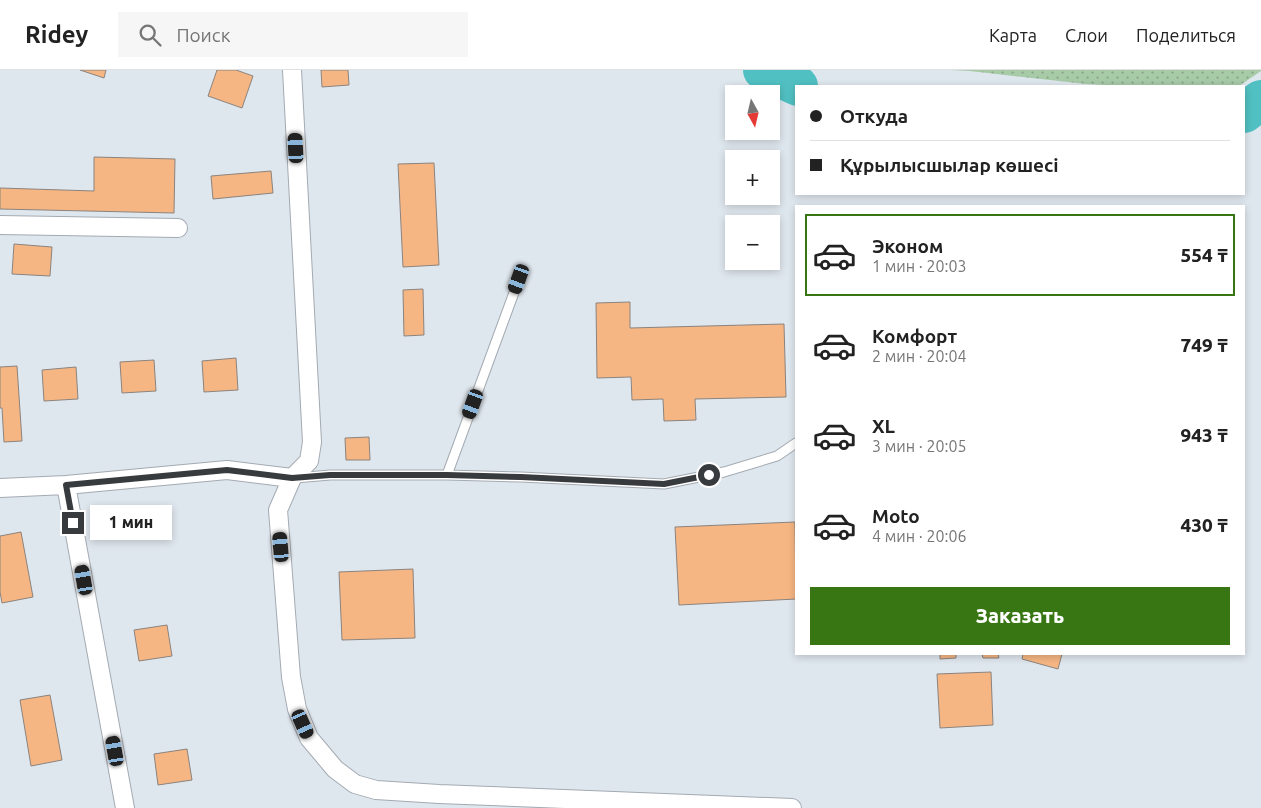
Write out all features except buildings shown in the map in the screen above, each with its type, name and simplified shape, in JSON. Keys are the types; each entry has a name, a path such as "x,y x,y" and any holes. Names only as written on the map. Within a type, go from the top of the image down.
{"street":[{"path":"292,70 312,442 309,461 292,478 278,510 291,677 297,709 309,738 336,769 355,784 376,790 792,808"},
{"path":"0,225 178,228"},
{"path":"0,488 66,485 227,470 292,478"},
{"path":"66,485 125,808"}],"lane":[{"path":"447,475 519,279"},
{"path":"292,478 330,475 447,475 664,484 724,472 777,456 795,444"}],"green space":[{"path":"951,70 1261,70 1240,85 1104,85"}],"waterway":[{"path":"763,70 796,85"},
{"path":"1245,112 1261,100"}],"route":[{"path":"73,523 66,485 227,470 292,478 330,475 447,475 664,484 709,475"}]}
